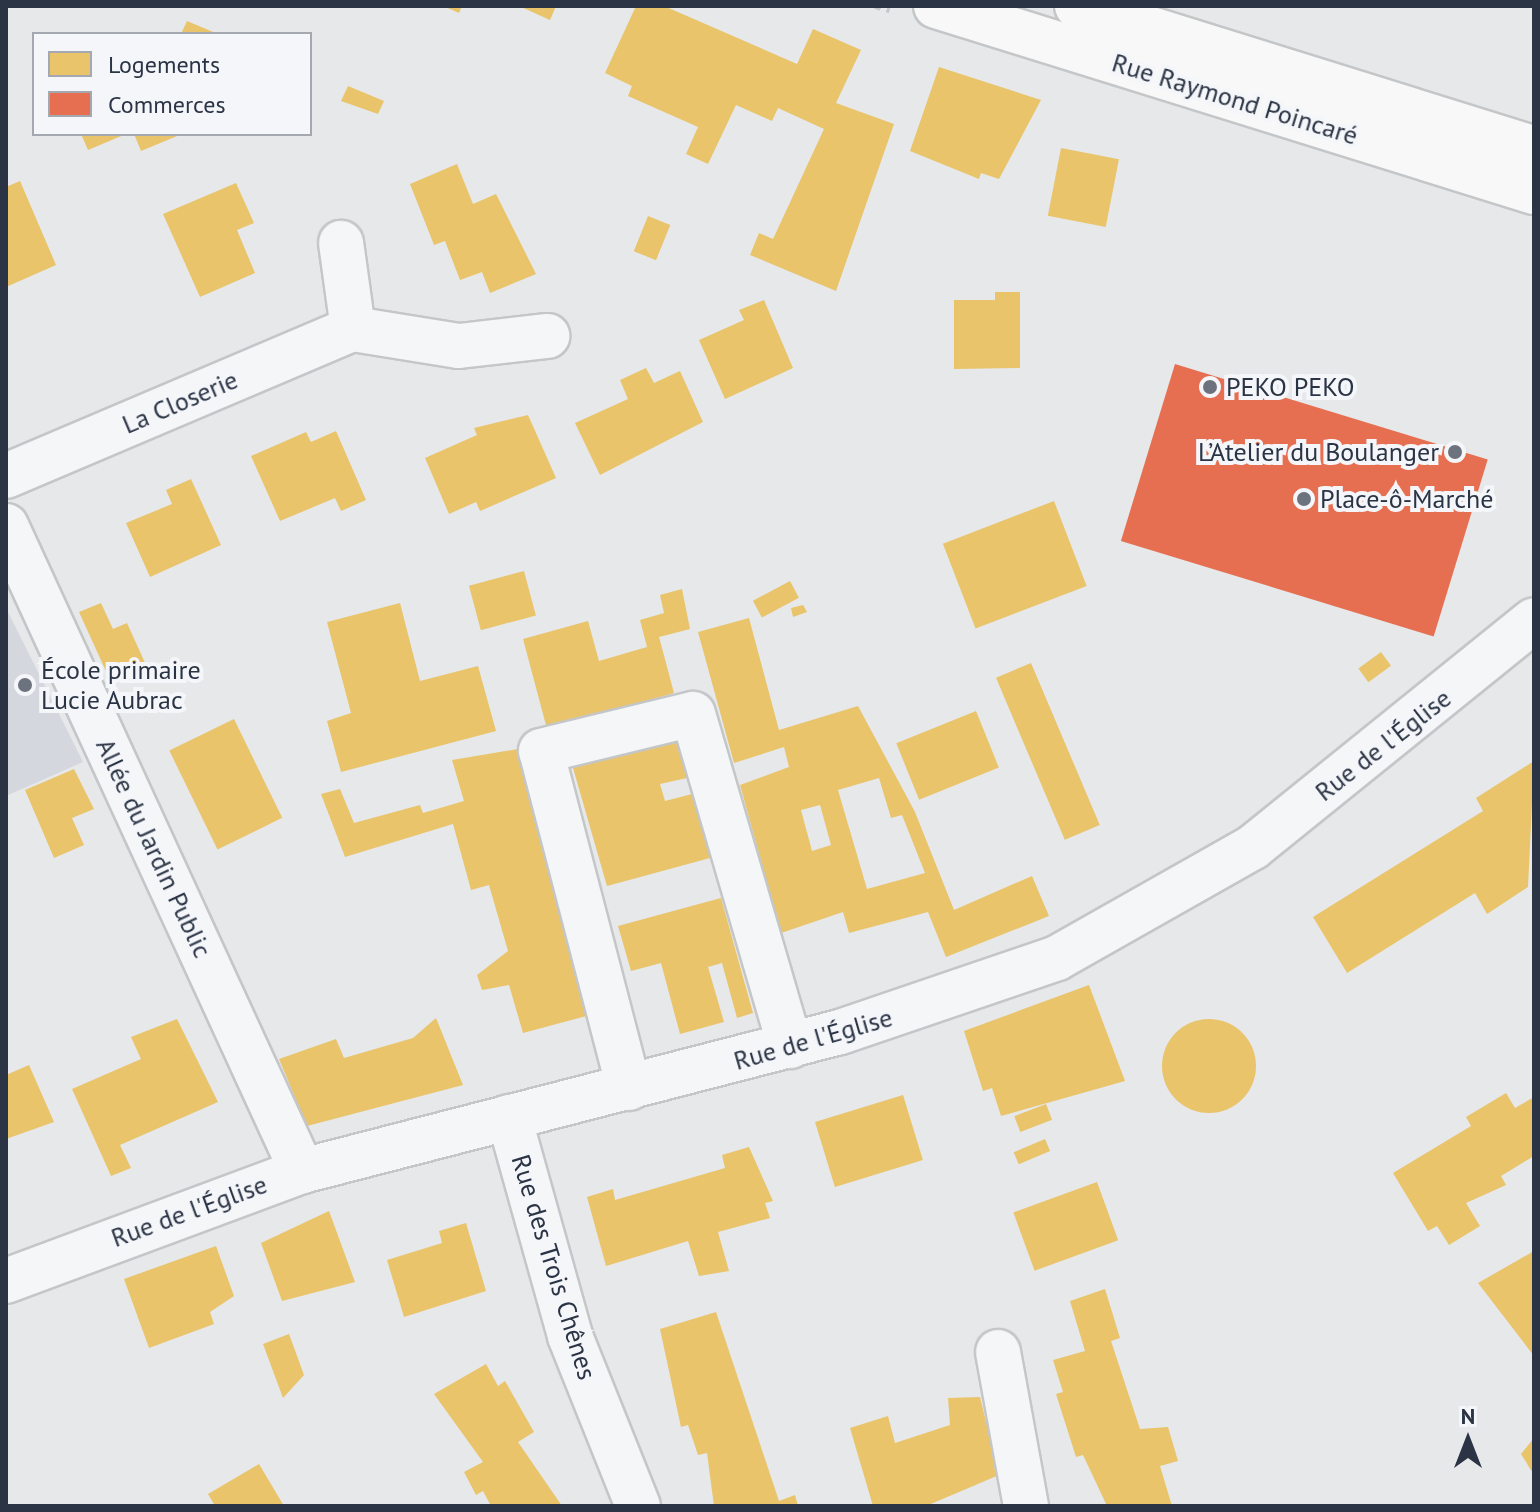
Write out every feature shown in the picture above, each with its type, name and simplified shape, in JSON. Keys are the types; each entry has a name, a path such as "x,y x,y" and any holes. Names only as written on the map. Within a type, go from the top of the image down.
{"main road":[{"name":"Rue Raymond Poincaré","path":"936,6 1534,192"},
{"name":"Rue Raymond Poincaré","path":"1077,6 1534,148"}],"street":[{"path":"341,243 353,329 483,347 547,336"},
{"name":"La Closerie","path":"6,476 353,329"},
{"name":"Allée du Jardin Public","path":"6,526 302,1171"},
{"name":"Rue de l'Église","path":"6,1281 302,1171 790,1046 998,981 1151,910 1253,847 1534,620"},
{"path":"629,1088 541,751 693,714 790,1046"},
{"name":"Rue des Trois Chênes","path":"509,1117 570,1336 638,1506"},
{"path":"998,1352 1026,1506"}],"shaded area":[{"name":"École primaire Lucie Aubrac","path":"6,608 83,762 6,796"}],"building: Logements":[{"path":"443,6 462,6 459,13"},
{"path":"519,6 556,6 550,20"},
{"path":"636,6 664,6 797,64 813,29 861,50 836,103 894,124 836,291 750,255 759,233 773,239 824,129 778,108 772,121 736,105 708,164 686,154 698,127 628,96 632,86 605,73"},
{"path":"187,21 213,32 182,32"},
{"path":"939,67 1041,100 999,179 981,173 979,179 910,151"},
{"path":"348,86 384,101 378,114 341,101"},
{"path":"82,136 121,136 88,150"},
{"path":"135,136 177,136 141,151"},
{"path":"1061,148 1119,159 1106,227 1048,216"},
{"path":"457,164 473,204 496,194 536,274 490,293 482,272 460,280 445,241 434,245 410,184"},
{"path":"20,181 56,265 6,287 6,187"},
{"path":"236,183 254,223 237,230 255,273 200,297 163,214"},
{"path":"648,216 670,225 656,260 634,251"},
{"path":"995,292 1020,292 1020,368 954,369 954,300 995,300"},
{"path":"764,300 793,368 725,399 699,340 744,320 739,310"},
{"path":"646,368 654,383 680,371 703,422 600,475 575,423 628,399 620,380"},
{"path":"528,415 556,478 480,511 476,502 449,514 425,458 477,435 474,428"},
{"path":"336,431 366,500 341,511 335,498 280,521 251,456 306,432 311,442"},
{"path":"191,479 221,545 150,577 126,523 172,504 166,490"},
{"path":"1054,501 1087,586 976,629 943,544"},
{"path":"524,571 536,615 481,630 469,586"},
{"path":"790,581 799,598 762,617 753,601"},
{"path":"682,589 690,629 659,637 674,693 547,729 523,639 588,621 599,661 647,647 640,620 664,613 660,595"},
{"path":"101,603 113,629 127,623 146,665 110,680 79,612"},
{"path":"400,603 420,681 478,666 496,731 341,772 327,721 351,713 327,622"},
{"path":"803,605 807,612 793,617 791,608"},
{"path":"749,618 779,730 858,706 915,812 954,910 1032,876 1049,916 946,957 928,912 849,933 843,912 781,933 740,785 789,767 784,747 734,763 698,632","holes":["879,778 891,818 902,815 925,873 867,889 838,790","820,805 831,845 812,851 801,810"]},
{"path":"1381,652 1391,666 1368,682 1358,668"},
{"path":"1031,663 1100,825 1065,840 996,678"},
{"path":"976,711 999,768 919,800 896,743"},
{"path":"234,719 282,818 218,849 169,751"},
{"path":"674,732 687,778 660,784 665,801 692,794 710,858 607,886 571,761"},
{"path":"518,749 590,1015 523,1033 509,985 482,990 477,975 508,951 489,885 471,890 453,824 345,857 321,794 340,789 354,823 420,805 423,813 464,801 452,760"},
{"path":"1534,761 1528,887 1487,914 1475,893 1347,973 1313,917 1483,811 1476,798"},
{"path":"74,769 94,809 72,818 84,845 54,858 25,790"},
{"path":"721,898 753,1013 737,1018 722,963 708,967 724,1022 680,1034 661,963 631,971 618,926"},
{"path":"1089,985 1125,1081 1001,1116 992,1088 983,1091 964,1031"},
{"path":"436,1018 463,1085 307,1126 279,1059 336,1039 344,1058 413,1038"},
{"path":"177,1019 218,1102 120,1145 131,1168 111,1176 72,1089 141,1059 131,1037"},
{"path":"1209,1019 1227,1023 1242,1033 1252,1048 1256,1066 1252,1084 1242,1099 1227,1109 1209,1113 1191,1109 1176,1099 1166,1084 1162,1066 1166,1048 1176,1033 1191,1023"},
{"path":"29,1065 54,1122 6,1139 6,1075"},
{"path":"1506,1093 1515,1108 1534,1097 1534,1156 1501,1176 1506,1185 1466,1203 1480,1226 1449,1245 1437,1226 1428,1231 1393,1173 1471,1126 1466,1117"},
{"path":"903,1095 923,1160 835,1187 815,1122"},
{"path":"1046,1104 1052,1120 1020,1132 1014,1116"},
{"path":"1045,1139 1050,1151 1019,1164 1014,1152"},
{"path":"749,1147 773,1201 765,1203 770,1218 718,1232 729,1271 699,1276 688,1241 606,1266 587,1197 613,1189 615,1200 725,1168 722,1155"},
{"path":"1097,1182 1118,1240 1035,1271 1013,1212"},
{"path":"329,1211 355,1282 282,1301 261,1243"},
{"path":"466,1223 486,1291 404,1317 387,1260 442,1243 439,1231"},
{"path":"216,1246 234,1296 210,1312 214,1324 149,1348 124,1279"},
{"path":"1534,1251 1534,1356 1478,1283"},
{"path":"1105,1289 1120,1338 1111,1341 1140,1429 1168,1427 1178,1461 1160,1466 1172,1506 1107,1506 1083,1455 1076,1457 1056,1394 1063,1392 1053,1360 1085,1351 1070,1301"},
{"path":"716,1312 779,1501 795,1495 798,1506 714,1506 707,1453 698,1455 688,1425 681,1427 660,1329"},
{"path":"289,1334 304,1375 283,1398 263,1344"},
{"path":"486,1364 498,1386 505,1381 534,1432 518,1442 562,1506 491,1506 483,1491 476,1495 464,1472 483,1462 434,1394"},
{"path":"980,1397 999,1475 926,1506 873,1506 850,1428 888,1416 895,1443 950,1425 948,1398"},
{"path":"1534,1438 1534,1475 1521,1454"},
{"path":"259,1464 284,1506 215,1506 208,1494"}],"building: Commerces":[{"name":"Place-ô-Marché","path":"1175,364 1488,460 1434,637 1121,541"}],"place":[{"name":"PEKO PEKO","path":"1210,387"},
{"name":"L’Atelier du Boulanger","path":"1455,452"},
{"name":"Place-ô-Marché","path":"1304,499"},
{"name":"École primaire Lucie Aubrac","path":"25,685"}]}
